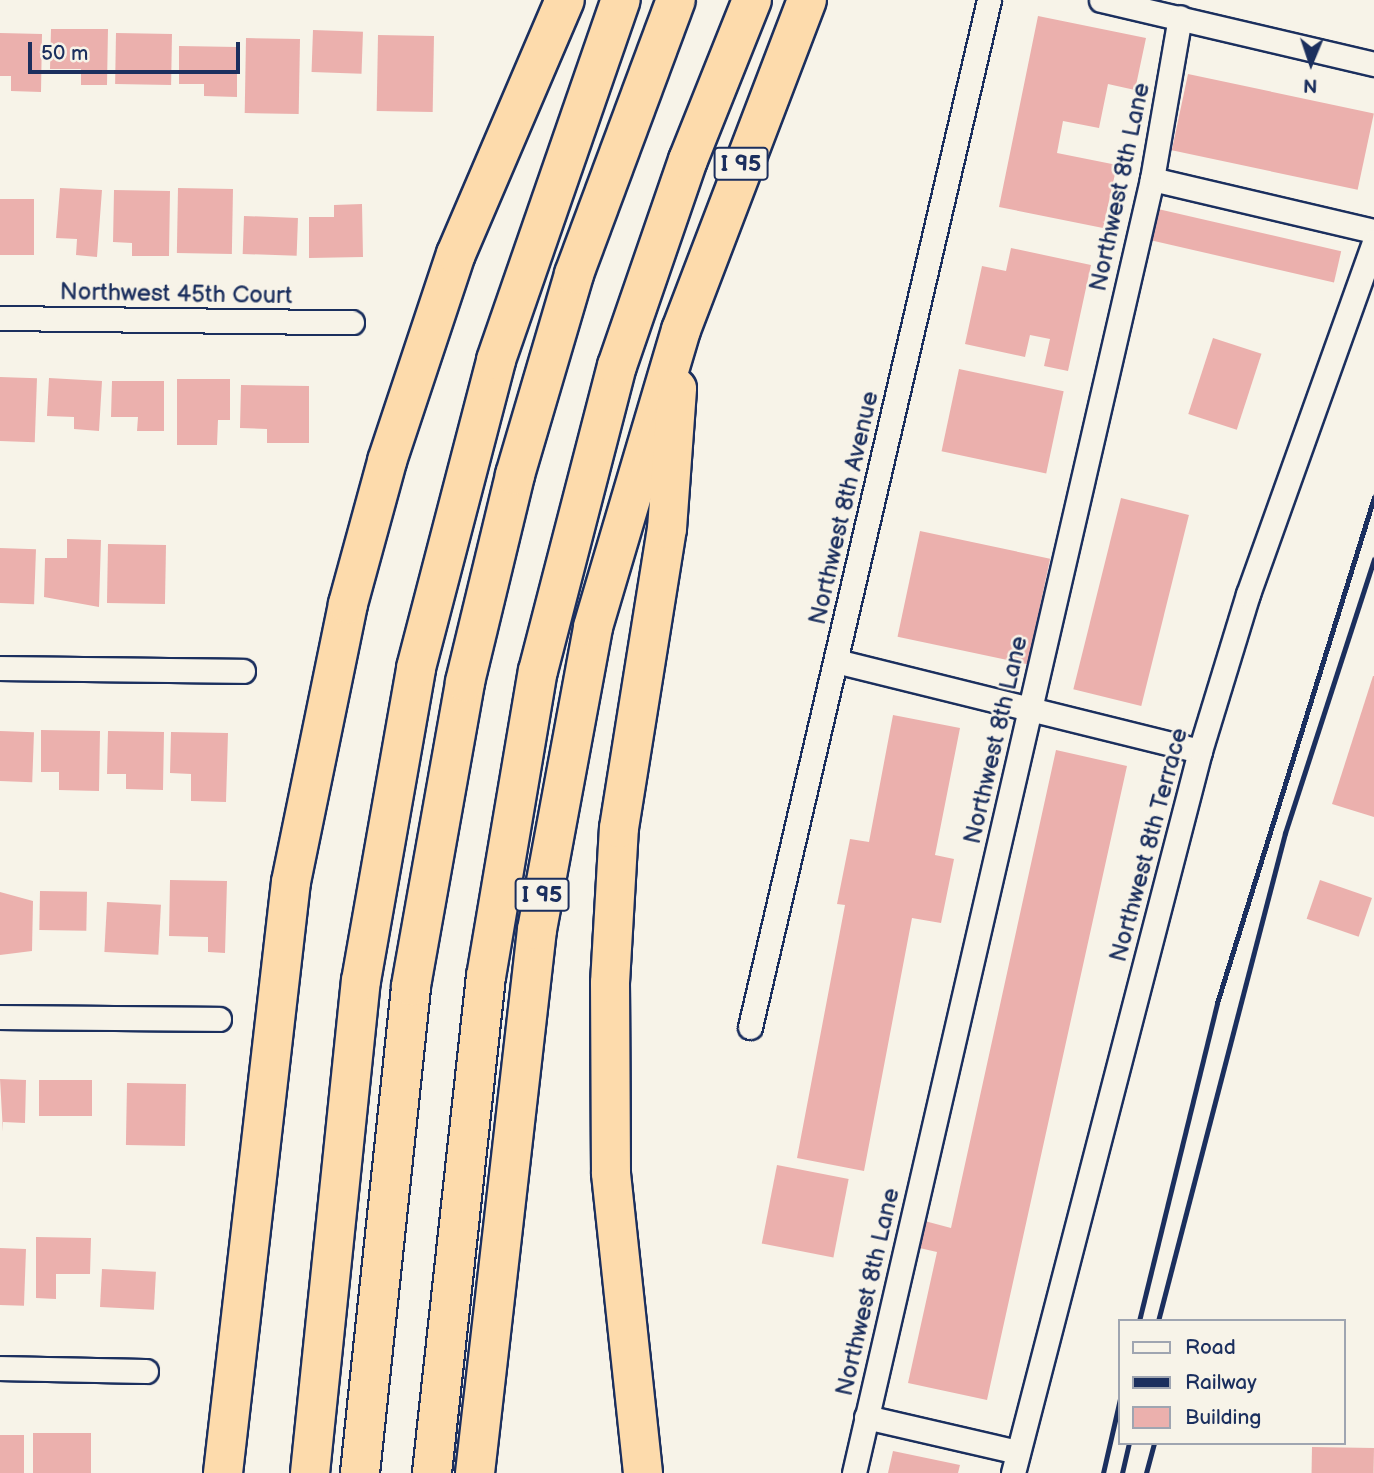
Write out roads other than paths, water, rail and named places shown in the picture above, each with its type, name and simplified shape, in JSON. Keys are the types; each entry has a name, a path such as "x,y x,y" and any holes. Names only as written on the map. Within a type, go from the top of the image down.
{"highway":[{"path":"223,1473 291,882 348,604 395,434 456,254 565,0"},
{"path":"310,1473 361,981 416,668 496,360 621,0"},
{"path":"360,1473 411,986 463,695 551,351 676,0"},
{"path":"432,1473 486,977 538,671 617,366 688,160 752,0"},
{"name":"I 95","path":"475,1473 553,828 618,527 681,330 807,0"},
{"path":"643,1473 611,1173 610,983 632,723 667,529 681,330"}],"street":[{"name":"Northwest 8th Avenue","path":"750,1027 989,0"},
{"path":"1101,0 1374,64"},
{"name":"Northwest 8th Lane","path":"854,1473 1152,178 1180,17"},
{"path":"1152,178 1374,231"},
{"name":"Northwest 8th Terrace","path":"1016,1462 1200,751 1248,594 1374,242"},
{"name":"Northwest 45th Court","path":"0,318 352,322"},
{"path":"836,661 1030,712 1200,751"},
{"path":"0,668 243,671"},
{"path":"0,1017 219,1019"},
{"path":"0,1368 146,1371"},
{"path":"866,1417 1016,1462"}],"railway":[{"path":"1139,1319 1217,1003 1374,497"},
{"path":"1159,1319 1285,833 1374,559"},
{"path":"1103,1473 1118,1408"},
{"path":"1122,1473 1129,1445"},
{"path":"1146,1473 1153,1445"}]}
